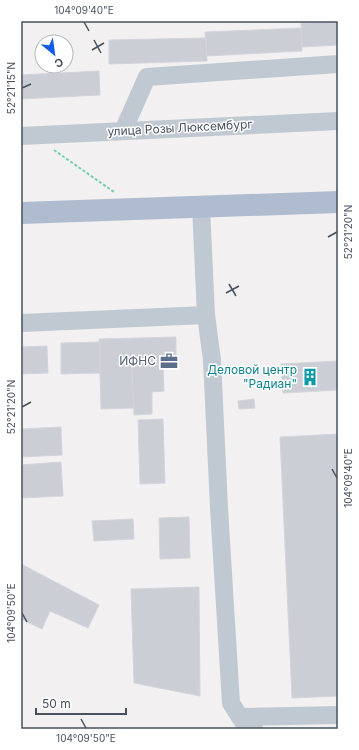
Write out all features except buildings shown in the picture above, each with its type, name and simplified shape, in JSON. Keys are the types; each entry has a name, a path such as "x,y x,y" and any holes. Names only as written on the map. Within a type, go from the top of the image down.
{"main road":[{"path":"21,213 338,202"}],"street":[{"path":"122,131 147,77 338,64"},
{"name":"улица Розы Люксембург","path":"21,136 338,120"},
{"path":"201,207 206,315 212,360 231,703 245,725 254,729"},
{"path":"21,323 206,315"},
{"path":"240,717 338,715"}],"path":[{"path":"51,148 114,192"}],"place":[{"name":"ИФНС","path":"169,361"},
{"name":"Деловой центр \"Радиан\"","path":"310,377"}]}
